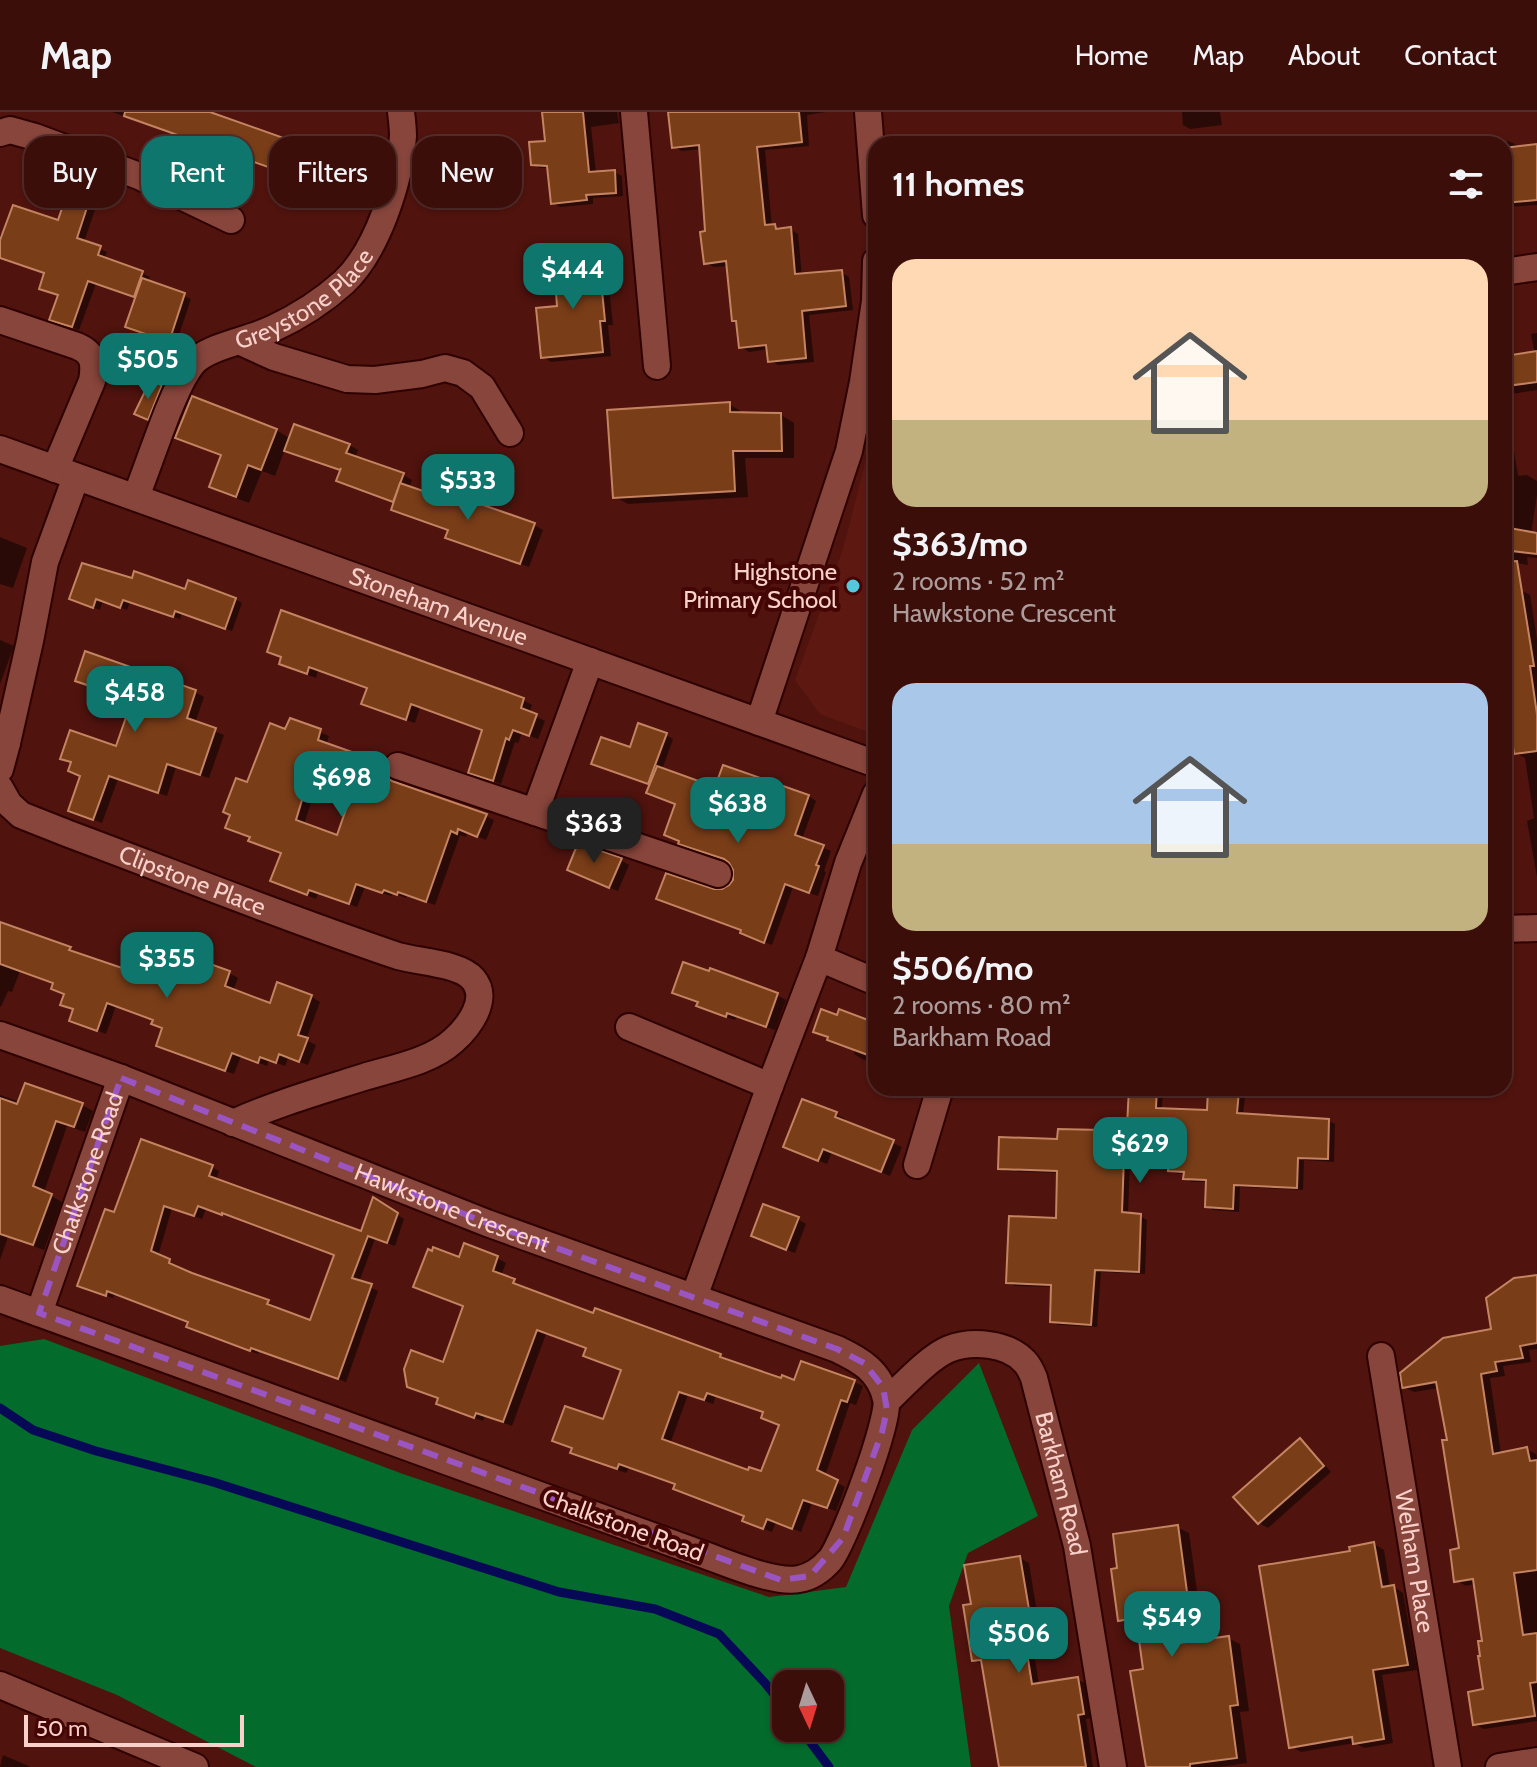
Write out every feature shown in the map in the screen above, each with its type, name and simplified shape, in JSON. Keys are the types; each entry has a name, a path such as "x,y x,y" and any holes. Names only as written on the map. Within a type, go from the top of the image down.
{"street":[{"name":"Greystone Place","path":"136,497 161,430 194,362 204,353 273,329 318,304 345,281 364,256 380,223 400,163 403,134 401,112"},
{"path":"634,112 657,366"},
{"path":"868,112 870,136"},
{"path":"0,133 10,130 139,176 231,220"},
{"path":"1512,271 1537,267"},
{"path":"0,320 86,350 92,356 94,367 45,562 30,641 3,742 0,769"},
{"path":"241,342 274,357 347,379 375,380 445,368 463,373 482,387 510,433"},
{"path":"759,722 849,451 868,348"},
{"name":"Stoneham Avenue","path":"0,449 868,761"},
{"path":"535,812 590,661"},
{"path":"398,766 718,874"},
{"name":"Clipstone Place","path":"0,788 9,804 21,815 399,956 458,970 474,980 480,1001 465,1030 435,1054 277,1104 233,1123"},
{"path":"868,814 848,863 819,958 694,1297 852,1356 864,1363 878,1378 887,1401"},
{"path":"1512,929 1537,928"},
{"path":"819,958 868,979"},
{"path":"629,1027 770,1086"},
{"name":"Hawkstone Crescent","path":"0,1035 121,1078 487,1223 694,1297"},
{"name":"Chalkstone Road","path":"39,1313 121,1078"},
{"path":"917,1165 938,1096"},
{"name":"Chalkstone Road","path":"0,1299 781,1580 810,1576 832,1558 843,1538 882,1432 887,1401"},
{"name":"Barkham Road","path":"887,1401 948,1349 979,1345 996,1347 1026,1362 1037,1389 1077,1546 1113,1767"},
{"name":"Welham Place","path":"1381,1356 1448,1767"},
{"path":"0,1685 195,1767"},
{"path":"1499,1767 1537,1761"}],"highlighted area":[{"path":"121,1078 487,1223 837,1349 864,1363 883,1387 887,1410 882,1432 843,1538 810,1576 781,1580 39,1313"}],"shaded area":[{"name":"Highstone Primary School","path":"868,452 868,732 820,714 795,680 843,549"}],"green space":[{"path":"44,1339 403,1474 769,1597 846,1587 912,1430 979,1363 1038,1516 968,1553 949,1606 971,1767 256,1767 117,1695 0,1648 0,1346"}],"building":[{"path":"125,112 210,112 278,136 269,136 269,167 253,162 253,136 180,136 124,116"},
{"path":"542,112 583,112 589,172 615,170 616,193 586,195 587,200 551,204 547,166 531,165 529,142 545,141"},
{"path":"668,112 799,112 802,142 757,147 765,225 775,224 776,229 791,227 795,274 842,270 846,306 802,311 806,358 768,362 766,345 739,348 736,321 732,321 726,261 704,264 700,232 705,231 699,145 672,148"},
{"path":"1537,144 1537,200 1512,202 1512,147"},
{"path":"13,205 58,220 62,208 87,208 77,238 101,246 98,255 143,271 134,297 88,281 72,327 49,320 58,295 39,289 44,273 0,258 0,240"},
{"path":"593,252 596,281 601,280 605,321 600,321 603,352 541,358 536,308 557,306 556,293 561,293 557,255"},
{"path":"142,278 185,293 169,342 125,327"},
{"path":"1537,351 1537,382 1512,385 1512,355"},
{"path":"150,381 162,385 148,420 134,414"},
{"path":"192,396 277,429 261,470 248,465 236,497 209,487 221,455 175,438"},
{"path":"730,402 730,412 781,413 782,451 733,451 735,491 613,498 607,410"},
{"path":"294,424 350,444 346,453 404,473 393,502 336,481 341,468 284,451"},
{"path":"400,483 458,503 460,497 535,523 520,564 445,538 448,530 391,510"},
{"path":"1512,528 1537,533 1537,554 1512,551"},
{"path":"1512,561 1517,561 1534,666 1530,666 1537,714 1537,751 1514,754 1512,740"},
{"path":"82,563 132,578 134,571 185,589 188,580 236,598 225,629 175,611 173,617 123,600 120,608 96,599 93,608 69,599"},
{"path":"281,610 524,698 521,708 537,714 529,736 513,730 509,740 506,738 493,781 468,773 482,730 411,704 406,720 361,704 367,688 309,667 307,674 279,664 281,657 267,652"},
{"path":"85,651 196,690 187,718 216,728 200,775 167,764 158,793 109,776 93,820 68,811 80,776 68,771 71,762 60,759 70,730 116,746 132,700 75,681"},
{"path":"290,718 321,729 318,740 383,763 386,776 392,781 487,814 477,837 458,829 457,834 451,831 426,902 398,892 397,895 384,890 382,893 356,884 349,904 309,890 307,895 270,881 281,853 248,841 250,837 225,828 230,815 223,812 236,778 247,782 270,723 285,729","holes":["309,777 352,792 337,835 296,820"]},
{"path":"638,723 667,733 648,784 591,764 601,737 630,747"},
{"path":"723,765 809,795 795,835 824,845 809,893 785,884 764,943 740,933 741,930 656,899 666,873 714,889 722,889 733,880 733,870 724,859 678,844 679,841 664,835 675,804 646,793 657,766 715,787"},
{"path":"578,843 622,858 609,888 567,870"},
{"path":"0,922 122,968 129,949 184,969 188,956 230,971 225,986 270,1003 277,982 312,995 298,1035 308,1038 299,1062 279,1054 276,1063 260,1057 258,1063 232,1053 225,1071 156,1046 162,1028 151,1024 153,1020 107,1003 97,1031 69,1021 73,1009 60,1005 64,994 51,989 53,983 0,964"},
{"path":"683,962 709,971 710,968 778,993 766,1027 727,1013 726,1017 672,993"},
{"path":"821,1009 837,1015 839,1009 868,1020 868,1055 827,1040 828,1037 813,1032"},
{"path":"25,1083 83,1103 74,1127 56,1121 33,1186 52,1194 33,1245 0,1234 0,1098 17,1104"},
{"path":"1129,1096 1157,1096 1156,1108 1207,1110 1208,1096 1239,1096 1237,1113 1329,1119 1328,1159 1298,1158 1297,1188 1234,1185 1233,1209 1205,1207 1206,1180 1183,1179 1184,1172 1168,1171 1169,1159 1124,1157 1122,1212 1141,1214 1139,1272 1095,1270 1091,1325 1050,1322 1051,1285 1006,1283 1009,1216 1056,1218 1057,1171 998,1169 999,1137 1057,1139 1058,1129 1102,1130 1102,1125 1127,1126"},
{"path":"802,1099 837,1112 835,1117 894,1140 881,1172 823,1149 818,1161 783,1147"},
{"path":"141,1139 213,1165 209,1176 361,1231 373,1197 398,1213 387,1243 368,1236 352,1278 372,1284 338,1379 186,1327 188,1322 107,1291 106,1296 77,1286 105,1209 114,1212","holes":["164,1206 194,1216 198,1206 334,1255 310,1320 267,1304 269,1300 192,1273 151,1251"]},
{"path":"763,1204 799,1217 786,1250 751,1236"},
{"path":"464,1243 498,1256 493,1271 515,1279 513,1283 593,1313 595,1308 781,1378 782,1375 794,1380 801,1361 855,1380 847,1402 841,1400 817,1470 838,1480 827,1508 803,1500 792,1529 767,1519 763,1529 742,1521 744,1516 673,1489 675,1484 619,1464 617,1469 570,1453 572,1448 552,1441 565,1406 603,1419 621,1370 583,1356 586,1348 537,1330 503,1422 476,1413 474,1418 436,1404 438,1398 407,1387 404,1369 411,1350 443,1362 463,1306 413,1287 428,1249 432,1251 433,1247 459,1257","holes":["679,1392 704,1400 707,1393 763,1412 761,1418 779,1425 761,1471 749,1467 748,1470 662,1439"]},
{"path":"1537,1275 1537,1343 1520,1346 1523,1358 1495,1362 1497,1371 1481,1374 1493,1454 1527,1447 1530,1461 1537,1460 1537,1570 1514,1573 1523,1635 1537,1633 1537,1682 1530,1683 1535,1716 1473,1725 1468,1692 1483,1689 1478,1656 1478,1641 1482,1641 1473,1579 1454,1582 1450,1550 1459,1548 1442,1440 1447,1440 1436,1382 1402,1388 1400,1373 1443,1338 1491,1329 1486,1298 1514,1278"},
{"path":"1300,1438 1324,1466 1258,1524 1233,1497"},
{"path":"1178,1525 1187,1592 1164,1596 1171,1644 1229,1636 1238,1705 1230,1706 1237,1758 1190,1764 1190,1767 1146,1767 1130,1671 1143,1669 1136,1618 1118,1621 1111,1569 1117,1568 1113,1534"},
{"path":"1374,1542 1382,1587 1394,1585 1408,1665 1373,1670 1384,1739 1353,1744 1352,1737 1289,1748 1259,1566 1350,1551 1349,1547"},
{"path":"1020,1556 1030,1615 1021,1616 1032,1684 1078,1677 1084,1714 1078,1715 1086,1767 999,1767 981,1660 972,1661 963,1605 971,1604 964,1565"}],"waterway":[{"path":"0,1408 33,1430 96,1451 213,1482 559,1592 655,1609 719,1634 772,1692"},
{"path":"810,1742 829,1767"}],"place":[{"name":"Highstone Primary School","path":"853,586"}]}
